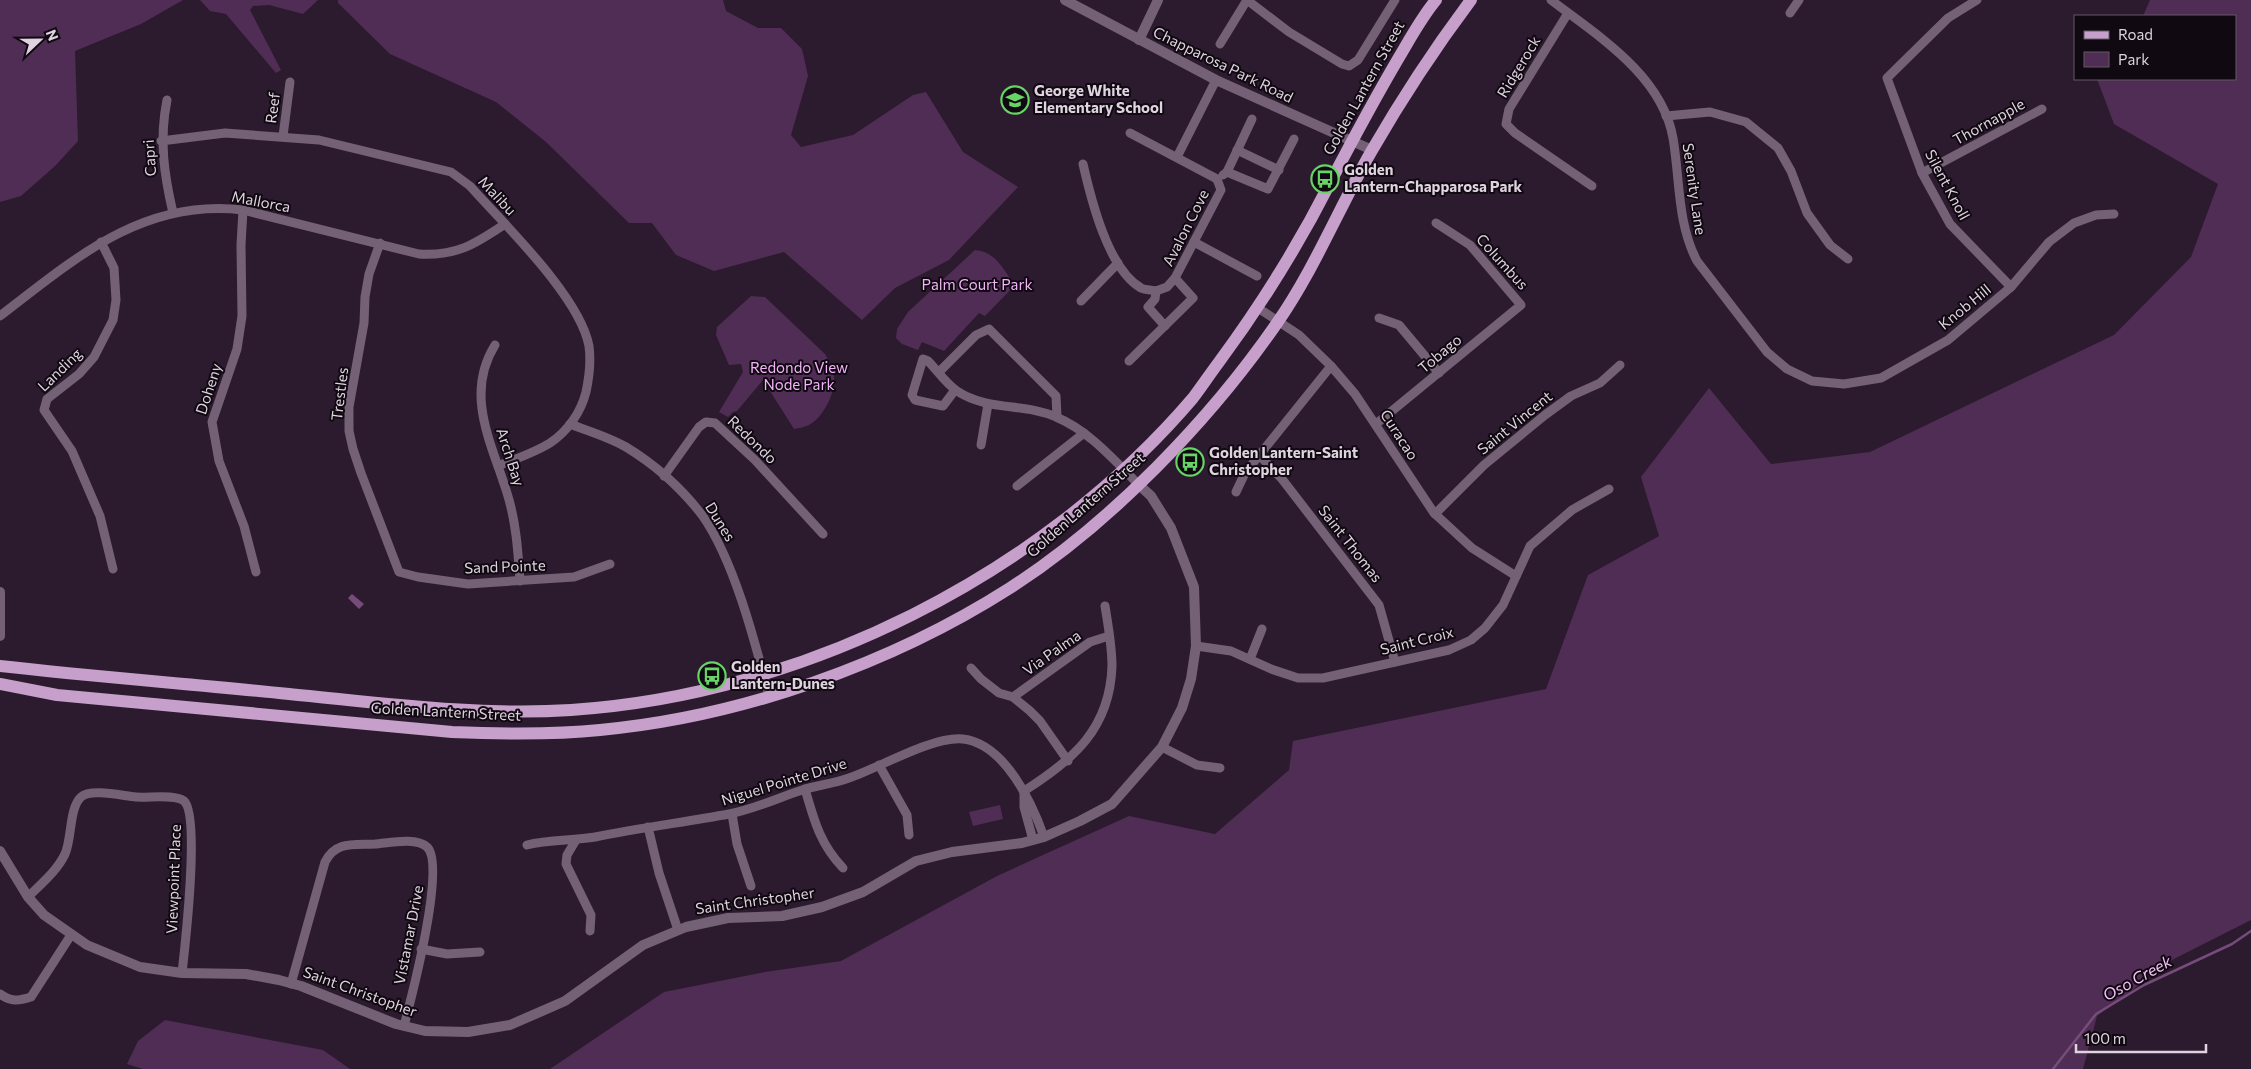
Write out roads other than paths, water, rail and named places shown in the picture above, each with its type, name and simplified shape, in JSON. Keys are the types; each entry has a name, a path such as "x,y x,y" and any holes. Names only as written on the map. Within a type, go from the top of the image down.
{"main road":[{"name":"Golden Lantern Street","path":"0,666 452,710 571,710 622,705 682,695 763,674 823,654 879,630 953,593 1052,528 1101,490 1193,397 1258,308 1299,242 1384,82 1436,0"},
{"name":"Golden Lantern Street","path":"0,684 57,695 485,733 560,732 627,727 729,708 871,660 940,628 1010,588 1065,548 1138,484 1206,415 1278,322 1347,200 1372,150 1423,69 1471,0"}],"street":[{"name":"Chapparosa Park Road","path":"1065,0 1216,80 1372,150"},
{"path":"1139,40 1158,0"},
{"path":"1220,44 1247,0 1288,32 1342,64 1349,66 1358,60 1395,0"},
{"name":"Serenity Lane","path":"1551,0 1602,36 1625,57 1651,89 1666,116 1673,136 1683,225 1688,245 1697,261 1767,352 1787,369 1812,381"},
{"path":"1790,13 1799,0"},
{"name":"Silent Knoll","path":"1977,0 1948,18 1887,78 1922,174 1950,224 2011,287"},
{"name":"Ridgerock","path":"1568,13 1510,108 1506,124 1515,133 1592,186"},
{"path":"1177,157 1216,80"},
{"name":"Reef","path":"283,136 290,82"},
{"name":"Capri","path":"167,100 162,141 164,172 173,213"},
{"name":"Thornapple","path":"1922,174 2042,109"},
{"path":"1666,116 1710,112 1746,122 1778,148 1791,171 1807,213 1830,245 1848,259"},
{"name":"Avalon Cove","path":"1156,291 1167,287 1175,278 1221,190 1217,179 1227,172 1252,119"},
{"name":"Malibu","path":"162,141 225,133 319,140 450,172 470,186 564,296 580,319 589,346 587,385 582,408 570,424 551,443 498,466"},
{"path":"1130,133 1217,179"},
{"path":"1227,172 1268,190 1294,139"},
{"path":"1238,150 1279,170"},
{"path":"1083,164 1095,216 1118,263 1130,278 1142,288 1156,291 1155,299 1148,307 1165,326"},
{"name":"Mallorca","path":"0,316 100,242 141,223 173,213 230,208 244,210 419,254 440,255 477,244 504,224"},
{"name":"Doheny","path":"244,210 241,245 242,316 237,349 212,422 219,461 244,526 256,572"},
{"name":"Knob Hill","path":"1812,381 1844,384 1881,378 1948,340 2011,287 2049,242 2074,224 2096,215 2114,214"},
{"name":"Columbus","path":"1436,223 1470,245 1521,305"},
{"name":"Landing","path":"100,242 114,268 116,300 113,320 94,357 78,374 47,399 44,410 72,451 100,516 113,570"},
{"path":"1194,242 1257,276"},
{"name":"Trestles","path":"380,243 369,274 363,332 349,407 349,431 358,465 399,572"},
{"path":"1081,301 1118,263"},
{"path":"1129,362 1193,298 1175,278"},
{"name":"Tobago","path":"1376,424 1521,305"},
{"name":"Curacao","path":"1258,308 1299,335 1331,366 1355,394 1435,514 1472,548 1516,576"},
{"path":"1379,318 1399,325 1439,374"},
{"path":"939,372 976,336 989,328 1056,396 1057,417"},
{"name":"Arch Bay","path":"495,345 484,366 482,408 484,424 512,512 520,581"},
{"path":"922,359 928,361 939,372 955,390 943,406 913,398 922,359"},
{"name":"Saint Vincent","path":"1435,514 1484,465 1545,415 1571,396 1600,383 1620,365"},
{"path":"1236,492 1245,473 1331,366"},
{"name":"Saint Christopher","path":"0,851 28,897 44,914 72,935 110,956 140,967 182,973 246,974 291,984 404,1026 425,1031 468,1032 510,1025 565,1001 643,945 678,930 706,921 745,916 782,916 822,908 844,901 916,861 936,855 1038,839 1080,821 1112,804 1162,747 1182,708 1191,679 1196,646 1194,587 1171,528 1151,496 1084,433 1057,417 1043,412 988,404 969,398 955,390"},
{"path":"981,445 988,404"},
{"name":"Redondo","path":"664,476 699,427 706,422 715,423 755,460 823,534"},
{"name":"Dunes","path":"570,424 625,446 664,476 702,515 719,543 745,612 769,696"},
{"path":"1017,486 1084,433"},
{"name":"Saint Thomas","path":"1260,455 1282,480 1379,605 1395,662"},
{"name":"Saint Croix","path":"1196,646 1231,651 1271,669 1298,678 1323,678 1449,650 1471,640 1486,628 1503,605 1530,546 1572,510 1609,489"},
{"name":"Sand Pointe","path":"399,572 418,577 468,584 574,577 610,564"},
{"path":"0,592 0,636"},
{"path":"1038,839 1024,807 1024,791 1068,761 1093,732 1108,698 1112,666 1106,606"},
{"path":"1250,659 1262,629"},
{"name":"Via Palma","path":"1012,697 1090,642 1109,636"},
{"path":"971,668 999,693 1012,697 1040,720 1068,761"},
{"name":"Niguel Pointe Drive","path":"528,845 539,842 576,840 732,814 849,778 938,743 964,739 975,743 1001,760 1024,791"},
{"path":"1162,747 1197,765 1220,768"},
{"path":"879,765 907,815 909,835"},
{"path":"805,790 816,825 829,854 843,868"},
{"name":"Viewpoint Place","path":"28,897 56,869 65,854 76,803 82,796 92,792 152,799 176,796 186,802 190,814 191,874 182,973"},
{"path":"732,814 737,844 752,886"},
{"path":"648,827 678,930"},
{"path":"576,840 567,854 566,864 591,915 590,931"},
{"name":"Vistamar Drive","path":"291,984 325,862 336,848 348,845 414,842 426,846 433,854 432,901 404,1026"},
{"path":"0,994 17,1001 31,997 72,935"},
{"path":"421,949 447,954 480,952"}],"waterway":[{"name":"Oso Creek","path":"2053,1069 2096,1014 2144,985 2232,944 2251,931"}],"place":[{"name":"George White Elementary School","path":"1015,100"},
{"name":"Golden Lantern-Chapparosa Park","path":"1325,179"},
{"name":"Golden Lantern-Saint Christopher","path":"1190,462"},
{"name":"Golden Lantern-Dunes","path":"712,676"}],"park label":[{"name":"Palm Court Park","path":"977,285"},
{"name":"Redondo View Node Park","path":"799,376"}]}
